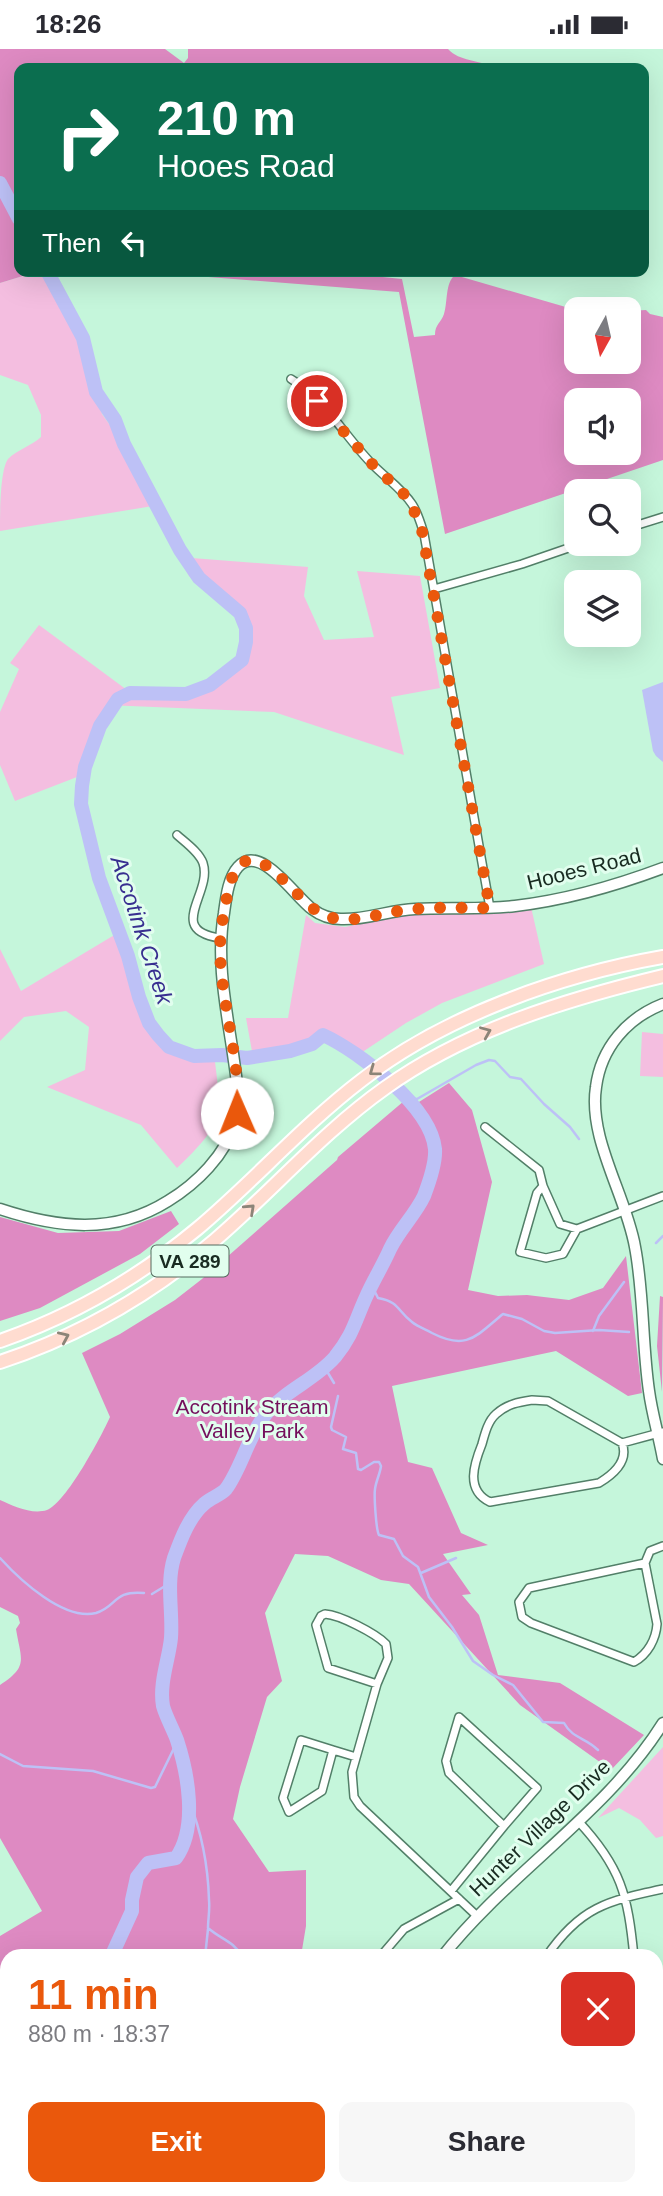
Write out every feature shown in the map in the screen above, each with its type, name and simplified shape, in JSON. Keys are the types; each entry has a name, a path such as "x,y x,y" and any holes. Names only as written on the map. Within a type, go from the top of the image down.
{"main road":[{"path":"631,963 663,952"},
{"name":"VA 289","path":"0,1341 76,1310 152,1264 199,1228 337,1101 372,1072 415,1045 462,1021 517,999 631,963 663,957"},
{"name":"VA 289","path":"0,1362 78,1331 156,1286 215,1240 351,1116 384,1089 425,1062 523,1018 615,988 663,976"}],"street":[{"path":"291,379 303,386 373,465 411,503 421,525 490,908"},
{"path":"641,525 663,517"},
{"path":"433,589 500,571 564,549"},
{"path":"177,835 198,855 204,866 193,914 195,925 200,934 220,938"},
{"name":"Hooes Road","path":"0,1209 46,1223 77,1225 117,1221 156,1208 176,1196 197,1178 224,1148 237,1113 236,1080 220,960 220,938 226,902 234,874 240,865 250,860 261,862 310,908 335,919 414,909 513,906 571,897 663,868"},
{"path":"663,1003 641,1014 616,1038 603,1061 596,1086 597,1122 635,1245 648,1382 663,1459"},
{"path":"485,1127 539,1170 559,1224 577,1229"},
{"path":"543,1186 537,1193 520,1252 546,1258 563,1254 577,1229 663,1196"},
{"path":"622,1443 624,1455 620,1466 599,1483 490,1502 482,1499 473,1479 472,1468 487,1427 495,1415 511,1404 532,1400 548,1401 622,1443 660,1433"},
{"path":"645,1563 529,1588 519,1602 522,1617 531,1623 634,1662 646,1653 656,1632 657,1624 645,1563 650,1551 663,1546"},
{"path":"377,1684 328,1668 316,1625 321,1616 328,1613 371,1633 386,1644 388,1658 377,1684 356,1757 352,1784 354,1797 360,1806 477,1916"},
{"path":"451,1891 537,1788 459,1717 446,1761 449,1773 504,1826"},
{"name":"Hunter Village Drive","path":"449,1949 477,1916 578,1821 634,1763 663,1723"},
{"path":"333,1750 322,1791 289,1812 283,1798 301,1740 356,1757"},
{"path":"578,1821 606,1852 620,1880 630,1916 633,1949"},
{"path":"552,1949 580,1917 605,1903 663,1889"},
{"path":"387,1949 404,1929 459,1899"}],"shaded area":[{"path":"20,277 50,277 83,338 102,414 153,506 0,531 5,465 8,459 41,437 41,415 28,385 0,375 0,283"},
{"path":"179,557 308,567 304,596 324,640 374,637 357,571 420,576 440,688 391,697 404,755 274,712 106,705 77,777 15,801 0,765 0,712 19,669 10,663 39,625 127,690 197,690 243,653 243,622 189,576"},
{"path":"531,907 544,964 442,1003 355,1057 336,1037 297,1054 253,1057 246,1018 288,1018 306,915 315,923 345,927 417,912 499,913"},
{"path":"116,934 134,997 148,1029 167,1051 214,1054 218,1092 216,1118 204,1140 177,1168 141,1125 47,1087 85,1070 89,1027 66,1011 24,1017 0,1041 0,949 21,991"},
{"path":"642,1032 663,1034 663,1077 640,1076"},
{"path":"663,1747 663,1836 656,1838 640,1820 619,1808 598,1818"}],"green space":[{"path":"0,49 165,49 184,63 14,63 14,277 20,277 0,283"},
{"path":"188,49 448,49 458,56 482,63 184,63 188,58"},
{"path":"208,277 402,279 414,337 435,335 444,314 452,278 462,277 564,307 564,375 640,375 641,310 663,317 663,460 607,479 564,479 564,494 445,534 399,292"},
{"name":"Accotink Stream Valley Park","path":"449,1083 472,1110 492,1182 468,1290 498,1296 527,1295 569,1300 603,1288 626,1256 642,1393 628,1396 556,1351 392,1386 408,1462 432,1468 461,1533 488,1545 443,1554 471,1594 462,1595 479,1615 498,1675 560,1683 644,1735 611,1770 520,1705 409,1584 381,1580 328,1556 295,1554 265,1613 282,1681 267,1697 233,1819 269,1872 306,1870 306,1926 302,1949 0,1949 0,1936 42,1911 0,1838 0,1685 15,1673 21,1662 21,1655 16,1629 20,1623 18,1616 0,1607 0,1500 29,1511 47,1510 64,1495 91,1453 110,1417 82,1353 120,1334 175,1300 404,1101 411,1107"},
{"path":"171,1211 179,1224 140,1254 40,1308 0,1321 0,1217 58,1233 119,1231"},
{"path":"660,1296 663,1297 662,1392 657,1346"}],"water":[{"path":"663,682 663,762 653,751 642,690"}],"waterway":[{"name":"Accotink Creek","path":"0,183 14,210"},
{"name":"Accotink Creek","path":"50,277 83,338 96,392 115,420 124,444 180,550 199,578 240,613 246,628 242,660 210,685 186,694 130,693 118,699 100,726 85,767 81,804 99,878 149,1023 169,1047 194,1056 247,1058 290,1051 312,1044 323,1035 374,1067 408,1099 431,1133 435,1149 433,1167 424,1196 394,1242 346,1342 327,1365 282,1398 266,1414 254,1432 226,1489 199,1509 180,1543 170,1578 171,1638 162,1697 164,1710 185,1768 189,1800 187,1831 176,1858 148,1863 137,1877 132,1911 115,1949"},
{"path":"407,1098 417,1099 476,1065 489,1060 495,1061 510,1077 521,1079 579,1139"},
{"path":"656,1243 663,1236"},
{"path":"593,1331 599,1316 624,1282"},
{"path":"372,1286 378,1298 394,1304 414,1324 454,1341 470,1339 503,1314 555,1333 599,1330 629,1332"},
{"path":"327,1365 334,1383"},
{"path":"338,1396 331,1427 346,1437 343,1449 356,1453 358,1469 361,1470 374,1462 379,1462 381,1466 375,1493 379,1535 394,1539 403,1556 418,1567 429,1597 473,1661 513,1685 543,1722 564,1723 571,1732 598,1750"},
{"path":"0,1558 44,1597 70,1611 96,1613 121,1596 144,1593"},
{"path":"421,1573 456,1558"},
{"path":"152,1594 170,1583"},
{"path":"0,1754 23,1766 93,1771 151,1788 155,1787 177,1742"},
{"path":"189,1801 206,1862 208,1928 237,1949"},
{"path":"206,1949 208,1929"}],"route":[{"path":"237,1113 236,1080 220,960 220,933 234,874 240,865 250,860 261,862 276,873 310,908 335,919 414,909 490,908 421,525 407,497 373,465 317,401"}]}
